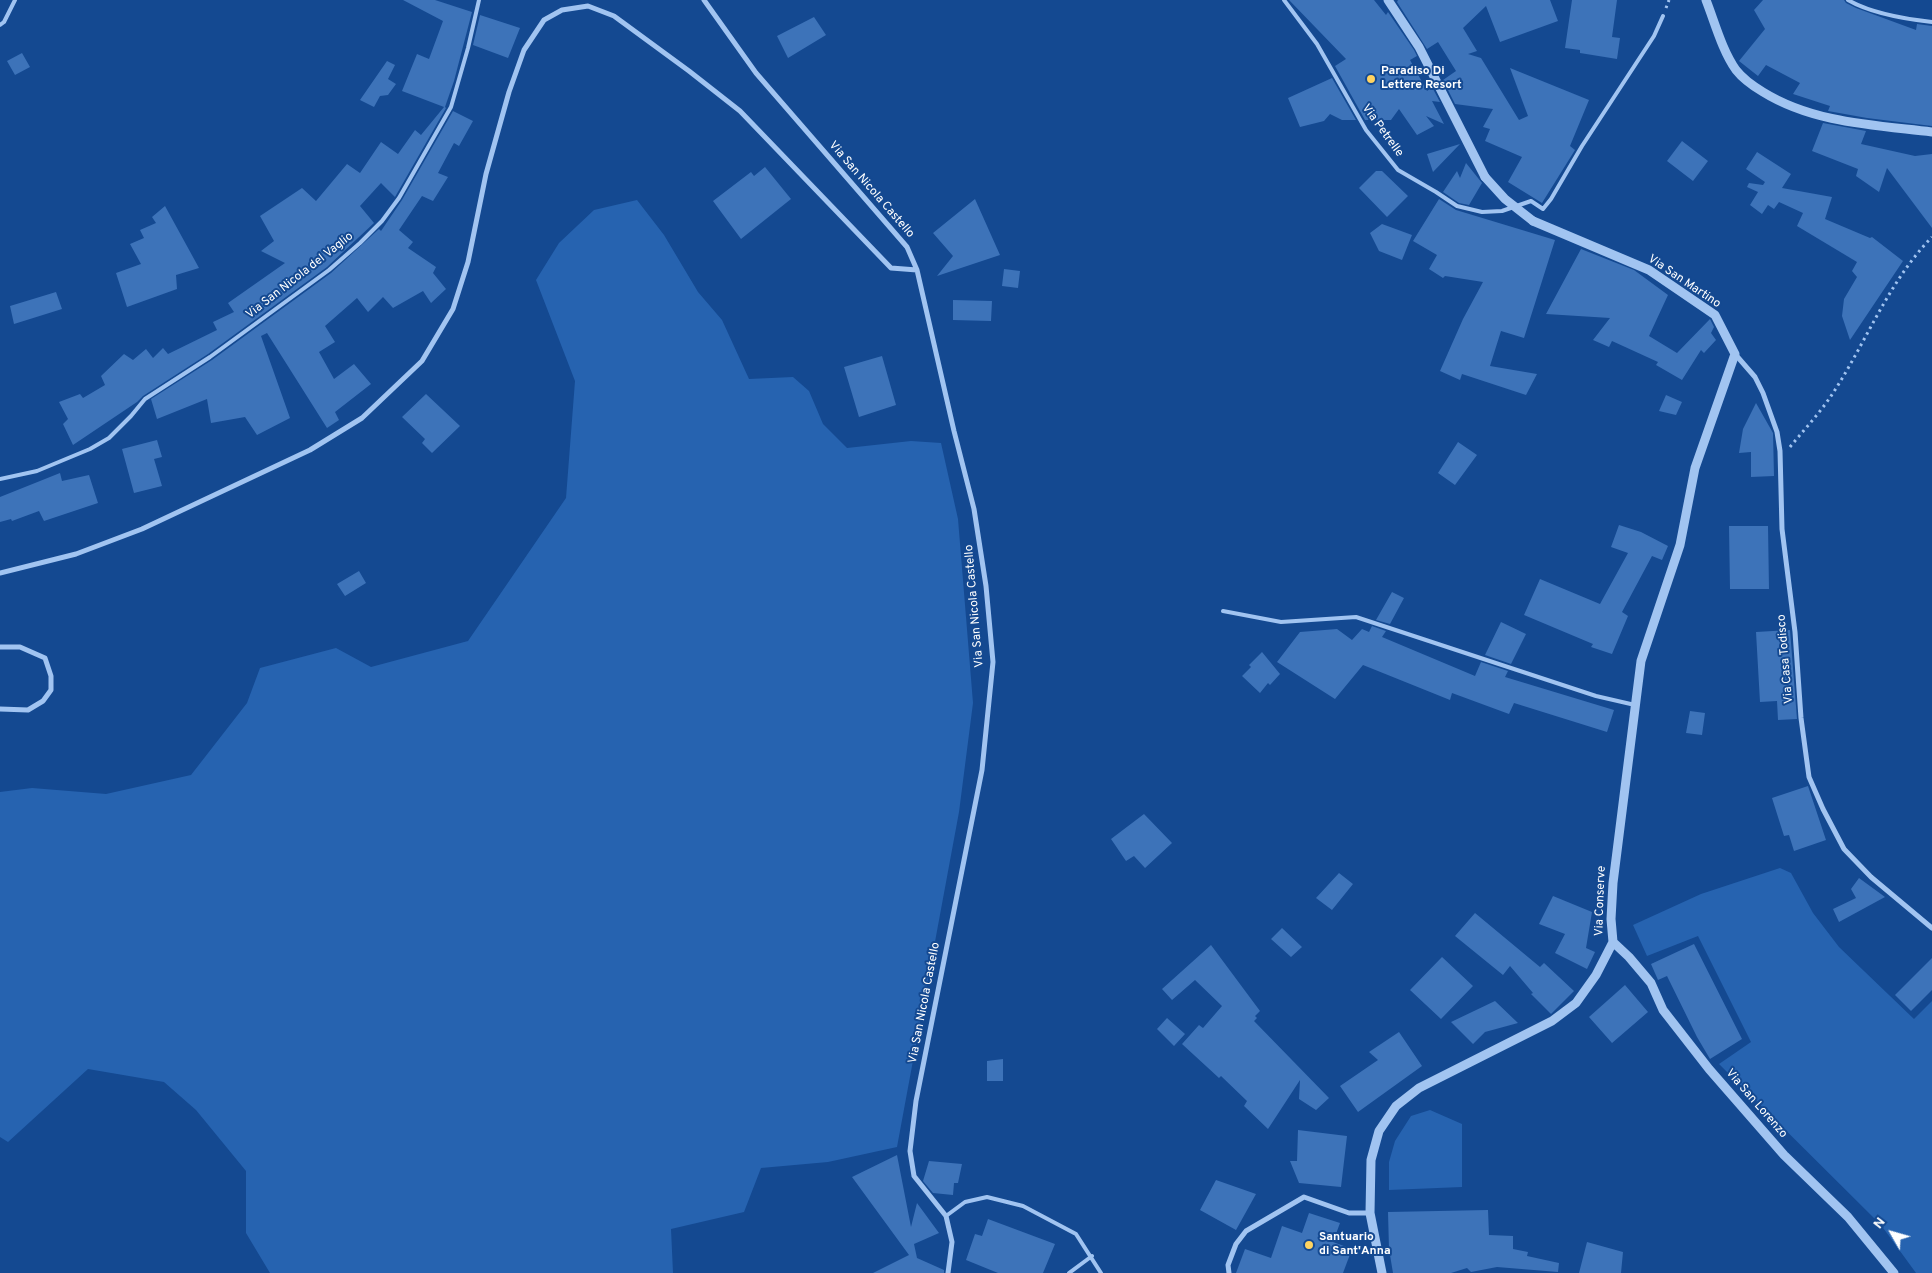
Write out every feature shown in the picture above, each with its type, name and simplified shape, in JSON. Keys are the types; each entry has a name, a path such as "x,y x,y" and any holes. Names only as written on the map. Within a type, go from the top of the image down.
{"street":[{"name":"Via San Nicola Castello","path":"704,0 756,74 907,246 917,270 974,509 986,586 993,662 982,770 916,1101 910,1151 914,1176 946,1216 952,1242 948,1273"},
{"name":"Via San Martino","path":"1388,0 1419,46 1485,177 1505,199 1533,221 1649,270 1715,315 1735,354"},
{"path":"1706,0 1729,59 1738,72 1752,85 1771,97 1789,107 1840,121 1932,132"},
{"path":"0,573 76,554 142,529 310,450 362,418 422,362 453,310 468,262 488,165 509,92 524,50 544,20 562,10 588,6 614,16 740,111 876,254 892,268 917,270"},
{"name":"Via Casa Todisco","path":"1735,354 1755,377 1777,432 1782,529 1795,632 1801,718 1809,777 1844,849 1870,877 1932,928"},
{"name":"Via Conserve","path":"1382,1273 1370,1213 1371,1160 1379,1131 1396,1106 1419,1088 1552,1021 1576,1003 1596,974 1613,942 1611,919 1613,883 1641,661 1680,545 1695,468 1735,354"},
{"path":"0,647 20,647 45,658 51,676 51,690 43,701 28,710 0,709"},
{"name":"Via San Lorenzo","path":"1613,942 1629,957 1651,983 1663,1010 1709,1069 1784,1156 1848,1217 1894,1273"},
{"path":"1229,1273 1228,1266 1236,1244 1246,1231 1304,1197 1349,1213 1370,1213"}],"lane":[{"path":"0,25 4,22 14,0"},
{"name":"Via San Nicola del Vaglio","path":"0,479 37,471 90,449 108,438 150,396 210,357 329,270 382,221 399,198 451,107 468,48 479,0"},
{"name":"Via Petrelle","path":"1284,0 1316,44 1366,130 1398,170 1457,206 1482,212 1509,208 1531,201 1543,209 1551,199 1599,118 1654,36 1663,16"},
{"path":"1848,0 1880,12 1932,22"},
{"path":"1223,611 1281,622 1356,617 1586,693 1635,705"},
{"path":"946,1216 966,1202 987,1197 1022,1206 1076,1234 1102,1273"},
{"path":"1069,1273 1092,1256"}],"path":[{"path":"1779,459 1829,398 1894,286 1918,251 1932,237"}],"shaded area":[{"path":"637,200 664,235 698,292 722,320 749,379 793,377 809,391 823,424 847,448 911,441 941,443 958,519 973,703 959,812 897,1147 828,1162 761,1168 744,1212 671,1229 673,1273 270,1273 246,1233 246,1171 196,1110 164,1082 88,1069 8,1142 0,1137 0,792 32,788 106,794 191,775 247,703 260,668 336,648 371,667 468,641 566,498 575,381 536,280 559,243 594,210"},
{"path":"1780,868 1791,873 1813,913 1839,947 1914,1019 1932,1001 1932,1273 1916,1273 1881,1225 1719,1064 1751,1042 1698,936 1647,956 1633,925 1701,894"},
{"path":"1430,1110 1462,1124 1462,1187 1389,1190 1389,1162 1395,1141 1411,1116"}],"building":[{"path":"403,0 435,0 472,12 446,108 395,197 381,183 360,206 374,223 327,267 208,354 143,396 73,445 63,424 68,419 59,402 80,394 83,398 105,385 101,376 124,354 133,360 146,349 153,358 163,348 168,354 217,330 213,322 234,312 228,303 285,263 261,251 274,241 260,216 302,188 316,201 347,164 360,173 381,142 398,154 415,130 421,135 444,107 402,91 417,54 429,59 443,21"},
{"path":"1289,0 1374,0 1386,15 1388,12 1414,50 1417,56 1410,60 1427,91 1432,87 1440,102 1432,101 1444,124 1426,116 1434,126 1417,135 1399,109 1391,120 1365,120 1335,66 1346,59"},
{"path":"1398,0 1550,0 1558,21 1500,42 1486,6 1463,28 1477,51 1468,54 1481,58 1519,120 1528,116 1510,68 1589,100 1570,146 1575,150 1542,203 1508,182 1522,157 1485,141 1490,129 1483,127 1493,109 1455,104 1443,80 1456,71 1438,42 1427,49 1397,2"},
{"path":"1572,0 1617,0 1612,37 1620,38 1617,59 1580,53 1580,50 1565,48"},
{"path":"1763,0 1844,0 1856,8 1916,30 1917,24 1932,26 1932,126 1828,111 1830,106 1793,94 1800,83 1766,65 1758,76 1739,61 1765,29 1754,10"},
{"path":"480,15 520,28 508,58 473,45"},
{"path":"814,17 826,35 788,58 777,36"},
{"path":"22,53 30,67 15,75 7,61"},
{"path":"387,61 395,65 388,79 396,84 388,95 380,96 374,107 360,100"},
{"path":"1332,78 1356,120 1342,120 1330,114 1324,121 1300,127 1288,98"},
{"path":"453,111 473,121 459,146 454,143 438,173 448,177 433,201 422,196 399,230 413,242 408,248 436,267 433,273 446,289 431,303 423,291 393,308 383,297 368,312 357,298 325,326 335,342 319,352 334,379 354,364 371,384 335,412 339,420 327,428 267,333 261,336 290,418 257,435 245,417 211,423 207,399 157,419 151,399 212,360 331,273 379,229 381,231 402,200"},
{"path":"1823,123 1866,131 1861,144 1915,156 1932,154 1932,228 1887,168 1879,192 1856,176 1858,169 1812,151"},
{"path":"1682,141 1708,161 1693,181 1667,161"},
{"path":"1460,144 1433,172 1427,154"},
{"path":"1757,152 1791,174 1782,188 1832,197 1825,219 1870,238 1872,237 1903,261 1850,340 1842,316 1844,299 1857,277 1852,271 1857,262 1797,226 1803,213 1779,202 1774,209 1768,205 1762,214 1750,205 1758,192 1747,187 1749,183 1763,185 1765,182 1746,169"},
{"path":"1466,163 1482,183 1469,205 1459,203 1443,192 1457,171 1460,178"},
{"path":"765,167 791,199 741,239 713,201 751,172 754,176"},
{"path":"1376,171 1382,171 1408,196 1387,217 1359,188"},
{"path":"975,199 1000,255 937,276 953,256 933,233"},
{"path":"1439,199 1456,210 1555,240 1524,338 1501,331 1490,366 1537,374 1526,395 1462,374 1460,380 1440,371 1463,319 1483,282 1445,276 1443,278 1429,269 1437,255 1413,241"},
{"path":"165,206 199,268 176,275 177,289 127,307 116,273 141,264 130,244 144,238 140,230 156,223 152,217"},
{"path":"1382,224 1412,235 1402,260 1379,251 1370,233"},
{"path":"1581,249 1634,270 1668,295 1649,336 1677,353 1710,319 1714,327 1711,333 1716,340 1704,353 1701,350 1682,380 1656,365 1658,362 1612,341 1609,347 1593,340 1610,318 1546,314"},
{"path":"1004,269 1020,271 1018,288 1002,286"},
{"path":"56,292 62,309 14,324 10,306"},
{"path":"953,300 992,301 991,321 953,320"},
{"path":"882,356 896,405 859,417 844,367"},
{"path":"426,394 460,426 432,453 422,443 425,439 402,417"},
{"path":"1666,395 1682,402 1676,415 1659,411"},
{"path":"1756,403 1773,433 1774,476 1751,477 1751,452 1739,453 1743,429"},
{"path":"157,440 162,457 154,459 162,486 134,493 122,449"},
{"path":"1458,442 1477,455 1455,485 1438,473"},
{"path":"60,473 62,481 89,475 98,503 44,521 39,511 12,521 11,519 0,522 0,497"},
{"path":"1619,525 1641,532 1668,546 1662,560 1652,556 1622,612 1628,616 1612,654 1591,647 1593,644 1524,615 1540,579 1600,604 1628,553 1611,547"},
{"path":"1729,526 1768,526 1769,589 1730,589"},
{"path":"359,571 366,583 345,596 337,584"},
{"path":"1392,592 1404,598 1390,624 1376,620"},
{"path":"1501,622 1526,634 1511,664 1485,655"},
{"path":"1372,626 1386,631 1382,637 1475,676 1481,662 1508,671 1505,677 1614,710 1607,732 1514,703 1509,714 1452,693 1450,700 1363,665 1335,699 1277,662 1300,632 1337,629 1352,640 1362,629 1369,632"},
{"path":"1790,630 1797,719 1778,720 1777,701 1760,702 1756,632"},
{"path":"1262,652 1280,674 1270,685 1268,683 1260,693 1242,676 1251,667 1249,665"},
{"path":"1690,711 1705,713 1702,735 1686,733"},
{"path":"1808,786 1826,840 1794,851 1789,835 1784,836 1772,798"},
{"path":"1144,814 1172,843 1145,868 1134,856 1126,861 1111,839"},
{"path":"1339,873 1353,884 1332,910 1316,898"},
{"path":"1859,878 1885,897 1839,922 1833,909 1856,898 1851,889"},
{"path":"1553,896 1592,912 1586,948 1595,952 1587,969 1555,953 1565,934 1539,924"},
{"path":"1475,913 1540,967 1544,963 1574,991 1551,1014 1531,994 1533,993 1510,966 1503,975 1455,936"},
{"path":"1282,928 1302,947 1291,957 1271,939"},
{"path":"1694,944 1742,1039 1710,1059 1667,976 1658,980 1651,964"},
{"path":"1211,945 1260,1011 1255,1016 1257,1018 1254,1021 1329,1098 1316,1110 1299,1099 1300,1080 1268,1129 1244,1106 1247,1101 1221,1076 1219,1078 1182,1044 1199,1025 1203,1028 1222,1006 1195,980 1172,1000 1162,989"},
{"path":"1442,957 1473,986 1441,1019 1410,990"},
{"path":"1932,958 1932,990 1911,1011 1895,995"},
{"path":"1625,985 1648,1012 1612,1043 1589,1017"},
{"path":"1495,1001 1518,1023 1485,1032 1473,1044 1451,1022"},
{"path":"1167,1018 1185,1034 1174,1046 1157,1029"},
{"path":"1399,1032 1422,1066 1358,1112 1340,1086 1378,1060 1369,1052"},
{"path":"1003,1059 1003,1081 987,1081 987,1061"},
{"path":"1298,1130 1347,1136 1341,1187 1299,1183 1290,1161 1297,1161"},
{"path":"897,1155 911,1227 917,1203 939,1233 914,1244 917,1258 944,1270 944,1273 873,1273 909,1255 852,1177"},
{"path":"929,1161 962,1164 958,1183 954,1183 953,1195 933,1193 923,1181"},
{"path":"1216,1180 1256,1194 1236,1230 1200,1210"},
{"path":"1488,1210 1489,1235 1513,1236 1513,1249 1528,1252 1527,1256 1559,1263 1558,1272 1497,1267 1471,1272 1467,1268 1451,1273 1393,1273 1389,1249 1388,1212"},
{"name":"Santuario di Sant'Anna","path":"1309,1213 1340,1223 1333,1242 1352,1249 1343,1273 1236,1273 1245,1249 1271,1258 1282,1226 1302,1233"},
{"path":"988,1219 1055,1244 1043,1273 998,1273 966,1260 975,1234 982,1236"},
{"path":"1587,1242 1623,1252 1621,1273 1579,1273"}],"place":[{"name":"Paradiso Di Lettere Resort","path":"1371,79"},
{"name":"Santuario di Sant'Anna","path":"1309,1245"}]}
